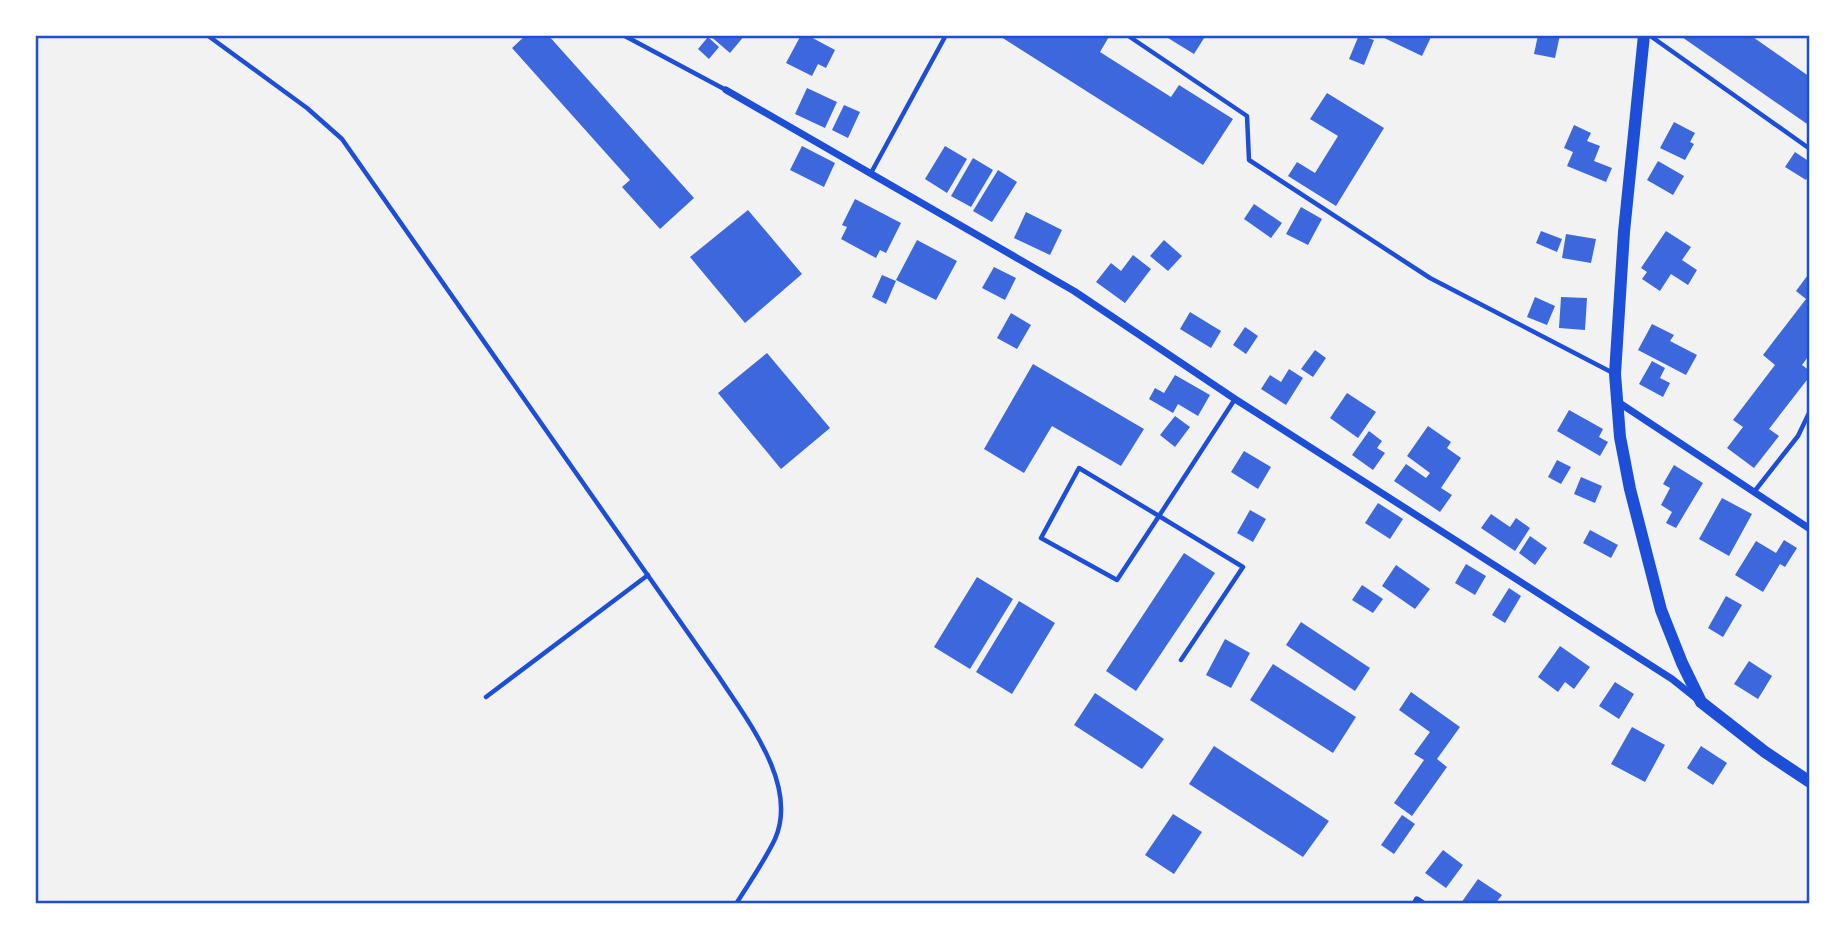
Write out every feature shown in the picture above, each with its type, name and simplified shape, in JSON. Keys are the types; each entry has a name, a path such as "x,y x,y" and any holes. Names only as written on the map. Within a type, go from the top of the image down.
{"main road":[{"path":"1646,35 1624,232 1615,374 1620,437 1644,549 1661,610 1701,702 1765,752 1810,782"}],"street":[{"path":"726,90 1074,291 1235,399 1672,679 1701,702"},
{"path":"1617,401 1810,529"}],"lane":[{"path":"207,35 307,108 342,139 649,576 762,744 779,787 782,811 776,837 736,904"},
{"path":"623,35 726,90"},
{"path":"872,173 946,35"},
{"path":"1127,35 1248,116 1249,160 1430,278 1615,374"},
{"path":"1646,35 1810,149"},
{"path":"1181,660 1243,567 1159,516 1079,468 1041,538 1117,580 1159,516 1235,399"},
{"path":"1754,492 1798,436 1810,411"},
{"path":"486,697 649,576"}],"building":[{"path":"526,35 548,35 694,198 660,229 622,187 630,180 512,48"},
{"path":"709,35 745,35 730,53"},
{"path":"801,35 807,35 835,50 826,68 818,64 812,76 786,63"},
{"path":"998,35 1056,35 1061,38 1063,35 1110,35 1100,52 1171,97 1179,85 1233,119 1203,165"},
{"path":"1163,35 1206,35 1194,54"},
{"path":"1359,35 1374,40 1364,65 1349,59"},
{"path":"1378,35 1432,35 1422,56"},
{"path":"1538,35 1560,35 1555,58 1534,54"},
{"path":"1679,35 1750,35 1810,77 1810,126"},
{"path":"708,37 719,47 709,59 698,49"},
{"path":"807,88 837,102 825,128 795,114"},
{"path":"1327,93 1384,128 1336,206 1288,176 1297,162 1315,173 1338,136 1310,119"},
{"path":"844,105 860,112 848,138 832,130"},
{"path":"1674,122 1695,133 1690,142 1694,144 1685,160 1660,148"},
{"path":"1574,125 1591,133 1587,141 1600,146 1594,161 1612,168 1606,182 1567,166 1573,152 1564,148"},
{"path":"802,146 835,163 824,187 790,170"},
{"path":"945,146 967,159 947,193 925,179"},
{"path":"1795,152 1810,162 1810,173 1806,180 1785,167"},
{"path":"973,158 993,170 971,207 951,196"},
{"path":"1658,161 1684,176 1673,195 1647,180"},
{"path":"998,170 1017,182 992,222 973,211"},
{"path":"855,199 901,223 886,253 880,250 876,258 841,239 847,227 842,225"},
{"path":"1254,204 1282,223 1271,238 1244,219"},
{"path":"1301,207 1322,219 1308,245 1286,234"},
{"path":"748,210 802,274 745,323 690,257"},
{"path":"1026,212 1062,230 1050,255 1014,238"},
{"path":"1541,231 1562,239 1557,252 1536,243"},
{"path":"1666,231 1691,247 1682,260 1697,270 1688,285 1671,274 1660,291 1642,279 1647,272 1641,268"},
{"path":"1566,234 1596,239 1591,263 1562,258"},
{"path":"917,240 957,261 936,300 896,280"},
{"path":"1164,240 1182,256 1168,271 1150,256"},
{"path":"1133,255 1151,269 1125,303 1096,282 1111,263 1121,271"},
{"path":"994,267 1016,278 1005,300 982,288"},
{"path":"1810,272 1810,354 1802,365 1810,371 1810,376 1769,429 1779,436 1754,468 1727,448 1743,427 1733,420 1775,365 1763,355 1806,299 1796,291"},
{"path":"882,275 896,281 886,304 872,297"},
{"path":"1535,297 1555,306 1547,325 1527,317"},
{"path":"1561,297 1587,298 1585,330 1559,328"},
{"path":"1190,312 1221,331 1211,348 1180,329"},
{"path":"1011,313 1031,325 1017,349 997,338"},
{"path":"1652,324 1674,335 1670,341 1697,355 1686,375 1638,350"},
{"path":"1245,327 1258,336 1246,354 1233,345"},
{"path":"1315,350 1326,358 1313,377 1301,369"},
{"path":"767,353 830,428 781,469 718,393"},
{"path":"1652,361 1665,368 1660,378 1670,383 1663,397 1639,384"},
{"path":"1033,364 1144,429 1121,466 1052,426 1024,473 984,449"},
{"path":"1289,369 1303,378 1286,405 1261,389 1270,375 1281,382"},
{"path":"1175,375 1210,395 1198,416 1178,404 1173,413 1149,399 1155,388 1164,393"},
{"path":"1347,393 1376,412 1358,438 1330,418"},
{"path":"1569,410 1603,429 1599,437 1608,442 1600,456 1557,431"},
{"path":"1175,416 1190,427 1175,447 1160,435"},
{"path":"1428,426 1451,442 1447,448 1461,458 1441,488 1452,495 1440,512 1394,481 1406,464 1426,478 1430,473 1407,456"},
{"path":"1369,431 1382,441 1377,448 1385,453 1373,470 1352,455"},
{"path":"1244,451 1271,467 1258,489 1231,472"},
{"path":"1557,460 1571,467 1561,484 1548,477"},
{"path":"1674,465 1703,483 1676,528 1666,523 1672,512 1661,505 1670,488 1663,484"},
{"path":"1581,477 1602,486 1595,503 1574,494"},
{"path":"1722,498 1752,514 1729,556 1699,539"},
{"path":"1378,503 1403,519 1390,539 1365,523"},
{"path":"1250,510 1266,519 1253,542 1237,533"},
{"path":"1491,514 1510,527 1516,518 1530,528 1515,551 1481,528"},
{"path":"1590,530 1618,545 1611,558 1583,543"},
{"path":"1530,536 1547,548 1535,565 1519,553"},
{"path":"1784,540 1797,548 1785,567 1780,564 1763,592 1735,575 1756,541 1776,553"},
{"path":"1184,553 1215,573 1136,691 1106,671"},
{"path":"1466,564 1486,576 1475,595 1455,583"},
{"path":"1396,565 1430,589 1415,609 1382,586"},
{"path":"977,577 1013,599 970,669 934,647"},
{"path":"1362,585 1383,599 1373,613 1352,600"},
{"path":"1509,588 1521,596 1505,623 1492,615"},
{"path":"1726,596 1742,605 1723,637 1708,628"},
{"path":"1019,601 1055,623 1012,694 976,672"},
{"path":"1301,622 1370,668 1355,691 1286,645"},
{"path":"1225,639 1250,653 1231,688 1206,675"},
{"path":"1560,646 1590,667 1574,689 1565,682 1558,692 1538,677"},
{"path":"1749,661 1772,676 1758,699 1734,684"},
{"path":"1273,664 1356,717 1333,753 1250,700"},
{"path":"1615,682 1634,694 1619,719 1599,706"},
{"path":"1411,692 1460,727 1437,759 1447,767 1412,816 1394,803 1424,760 1414,754 1430,732 1399,710"},
{"path":"1095,693 1164,739 1142,769 1074,725"},
{"path":"1632,727 1665,745 1645,782 1611,764"},
{"path":"1214,746 1329,821 1303,857 1189,784"},
{"path":"1701,746 1727,763 1713,785 1687,768"},
{"path":"1173,814 1202,832 1174,874 1145,855"},
{"path":"1402,815 1415,824 1394,854 1381,845"},
{"path":"1443,850 1463,865 1446,888 1425,873"},
{"path":"1478,879 1502,895 1495,904 1461,903"}]}
